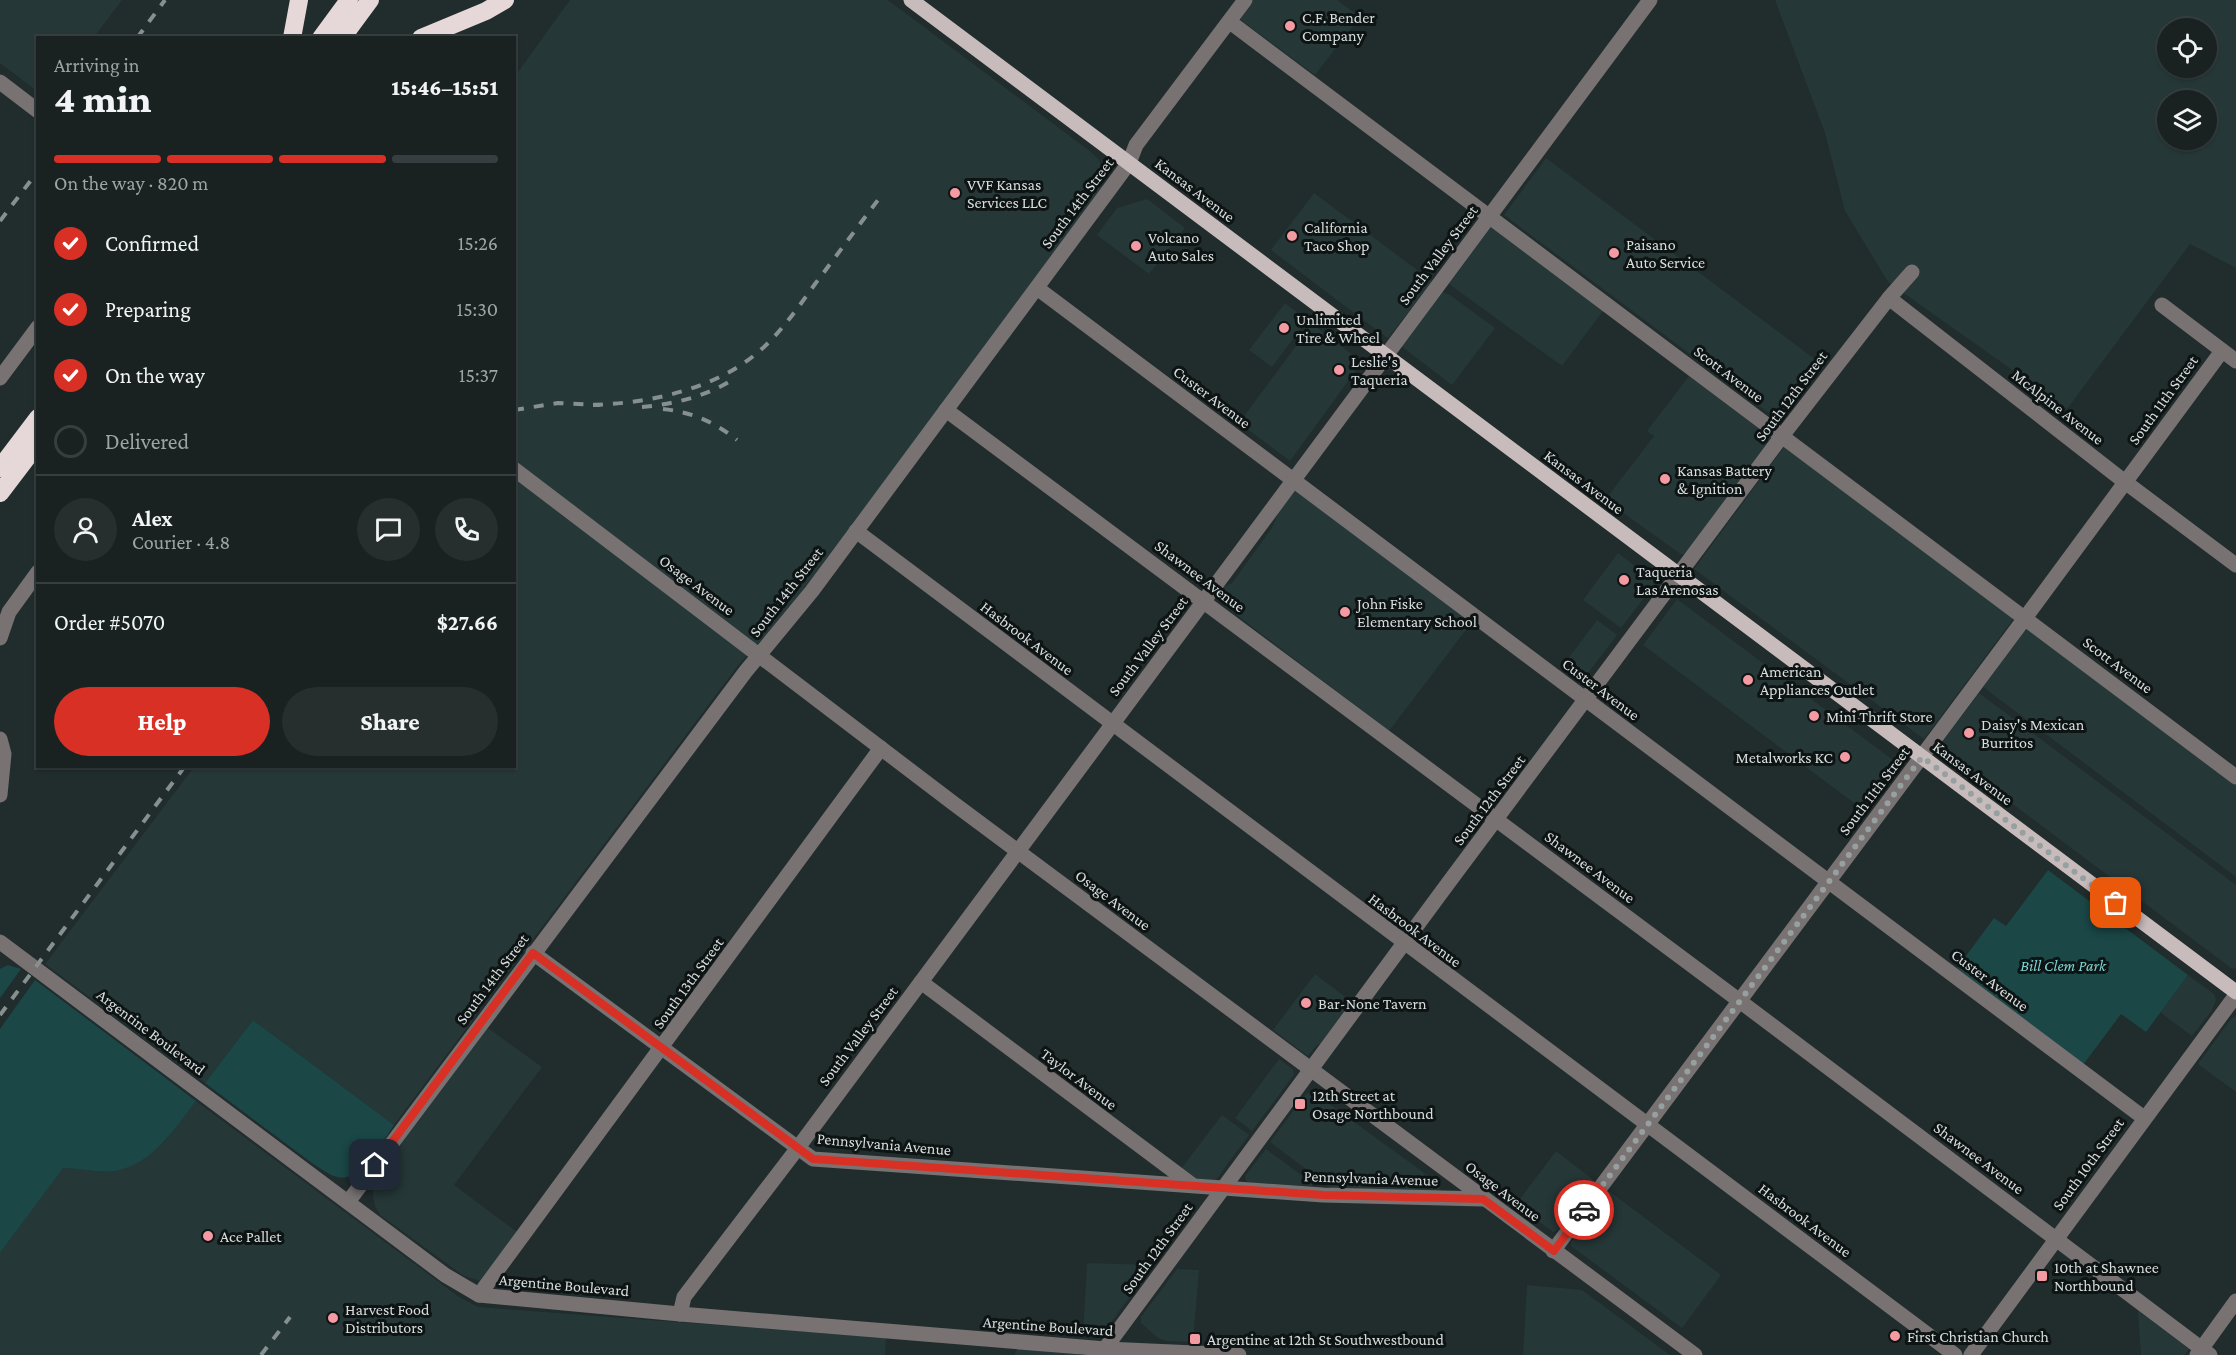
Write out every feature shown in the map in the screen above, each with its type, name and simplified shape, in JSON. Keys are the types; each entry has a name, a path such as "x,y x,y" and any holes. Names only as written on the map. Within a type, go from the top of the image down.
{"highway":[{"path":"292,36 299,0"},
{"path":"322,36 349,0"},
{"path":"343,36 370,0"},
{"path":"426,36 486,11 506,0"},
{"path":"0,468 36,421"},
{"path":"0,493 36,446"}],"main road":[{"name":"Kansas Avenue","path":"910,0 2236,994"}],"street":[{"name":"South 14th Street","path":"348,1202 760,654 812,591 1130,163 1137,145 1245,0"},
{"name":"South Valley Street","path":"680,1314 684,1297 797,1149 1650,0"},
{"name":"Scott Avenue","path":"1230,22 2236,777"},
{"path":"0,82 36,109"},
{"name":"South 12th Street","path":"1103,1352 1782,436 1888,298 1912,272"},
{"name":"Custer Avenue","path":"1037,288 2144,1118"},
{"name":"McAlpine Avenue","path":"1888,298 2236,565"},
{"path":"2162,305 2236,362"},
{"path":"0,378 36,330"},
{"name":"South 11th Street","path":"1554,1251 2222,351"},
{"name":"Shawnee Avenue","path":"946,410 1739,1000 2203,1353"},
{"name":"Osage Avenue","path":"516,471 1018,851 1695,1355"},
{"name":"Hasbrook Avenue","path":"856,531 1955,1355"},
{"path":"0,638 9,612 36,576"},
{"path":"0,739 4,754 0,795"},
{"name":"South 13th Street","path":"479,1295 881,748"},
{"name":"Argentine Boulevard","path":"0,942 444,1275 479,1295 1103,1352 1239,1355"},
{"name":"Pennsylvania Avenue","path":"533,953 813,1159 1191,1184"},
{"name":"Taylor Avenue","path":"921,982 1191,1184 1223,1188"},
{"name":"South 10th Street","path":"1971,1355 2236,994"},
{"name":"Pennsylvania Avenue","path":"1223,1188 1323,1195 1483,1199"},
{"path":"2203,1353 2236,1301"}],"shaded area":[{"path":"0,0 122,0 95,36 36,36 36,90 0,63"},
{"path":"570,0 888,0 1091,152 1099,160 1105,179 1098,195 784,616 739,664 394,1125 253,1020 205,1083 45,964 193,768 516,768 516,75"},
{"path":"1253,0 1337,0 1360,17 1315,75 1241,20 1241,16"},
{"path":"1775,0 2236,0 2236,268 2190,244 2067,409 1888,282 1845,211 1825,133"},
{"path":"1546,158 1824,366 1781,422 1504,215"},
{"path":"1314,193 1432,281 1389,337 1271,250"},
{"path":"1147,199 1185,228 1149,274 1097,235 1117,208"},
{"path":"1491,227 1603,311 1562,366 1449,284"},
{"path":"1441,291 1495,328 1452,385 1401,346"},
{"path":"1285,303 1307,320 1272,367 1249,350"},
{"path":"1312,324 1362,362 1290,461 1239,423"},
{"path":"1689,376 1770,439 1688,551 1682,555 1605,500 1654,436 1647,431"},
{"path":"1784,447 2014,618 1924,739 1694,569"},
{"name":"John Fiske Elementary School","path":"1295,491 1472,622 1389,731 1217,600 1223,587 1232,583 1272,528 1279,511"},
{"path":"1618,553 1656,582 1621,628 1583,600"},
{"path":"1677,599 1897,763 1862,809 1643,645"},
{"path":"1597,620 1617,635 1582,681 1562,667"},
{"path":"2027,628 2236,785 2236,877 1983,687"},
{"path":"1979,693 2236,885 2236,969 2231,968 1938,748"},
{"path":"1315,974 1352,1002 1321,1043 1308,1056 1273,1030"},
{"path":"2188,975 2214,994 2216,1000 2212,1010 2192,1036 2160,1012"},
{"path":"2236,1016 2236,1092 2198,1064 2231,1019"},
{"path":"488,1028 542,1067 454,1185 517,1232 480,1281 464,1276 380,1215 375,1206 373,1186 378,1175"},
{"path":"1279,1059 1293,1069 1294,1075 1252,1131 1235,1118"},
{"path":"1310,1092 1438,1183 1440,1189 1438,1191 1331,1188 1270,1142 1306,1094"},
{"path":"196,1101 459,1297 478,1307 886,1338 885,1355 0,1355 0,1253 63,1167 115,1171 164,1142"},
{"path":"1222,1115 1249,1135 1215,1181 1197,1181 1181,1169"},
{"path":"1266,1149 1312,1183 1312,1186 1246,1181 1245,1176"},
{"path":"1556,1151 1595,1181 1559,1229 1553,1232 1516,1204"},
{"path":"1609,1191 1721,1275 1682,1328 1571,1246 1571,1242"},
{"path":"1087,1263 1153,1265 1107,1328 1097,1337 1083,1335"},
{"path":"1177,1269 1199,1270 1193,1342 1166,1341 1158,1338 1141,1323 1141,1317"},
{"path":"1527,1285 1582,1290 1670,1355 1523,1355"},
{"path":"2138,1311 2189,1349 2185,1355 2141,1355"},
{"path":"1018,1348 1077,1354 1078,1355 1014,1355"}],"green space":[{"name":"Bill Clem Park","path":"2048,870 2188,975 2146,1032 2121,1014 2083,1065 1957,968 1994,918 2006,926"},
{"path":"8,965 21,969 0,998 0,969"},
{"path":"35,980 196,1101 162,1144 141,1161 115,1171 63,1168 0,1253 0,1029"},
{"path":"253,1020 394,1125 370,1160 354,1174 337,1177 324,1171 205,1083"}],"railway":[{"path":"138,36 165,0"},
{"path":"0,221 36,174"},
{"path":"593,405 636,401 679,392 720,377 756,354 788,321 881,196"},
{"path":"642,407 689,399 712,391 734,379"},
{"path":"516,410 558,403 600,405"},
{"path":"663,409 702,419 737,440"},
{"path":"0,1015 184,768"},
{"path":"261,1355 290,1317"}],"way so far":[{"path":"1584,1210 1922,757 2116,903"}],"place":[{"name":"C.F. Bender Company","path":"1290,26"},
{"name":"VVF Kansas Services LLC","path":"955,193"},
{"name":"California Taco Shop","path":"1292,236"},
{"name":"Volcano Auto Sales","path":"1136,246"},
{"name":"Paisano Auto Service","path":"1614,253"},
{"name":"Unlimited Tire & Wheel","path":"1284,328"},
{"name":"Leslie's Taqueria","path":"1339,370"},
{"name":"Kansas Battery & Ignition","path":"1665,479"},
{"name":"Taqueria Las Arenosas","path":"1624,580"},
{"name":"John Fiske Elementary School","path":"1345,612"},
{"name":"American Appliances Outlet","path":"1748,680"},
{"name":"Mini Thrift Store","path":"1814,716"},
{"name":"Daisy's Mexican Burritos","path":"1969,733"},
{"name":"Metalworks KC","path":"1845,757"},
{"name":"Bar-None Tavern","path":"1306,1003"},
{"name":"12th Street at Osage Northbound","path":"1300,1104"},
{"name":"Ace Pallet","path":"208,1236"},
{"name":"10th at Shawnee Northbound","path":"2042,1276"},
{"name":"Harvest Food Distributors","path":"333,1318"},
{"name":"First Christian Church","path":"1895,1336"},
{"name":"Argentine at 12th St Southwestbound","path":"1195,1339"}],"route":[{"path":"375,1165 533,953 813,1159 1323,1195 1483,1199 1554,1251 1584,1210"}]}
